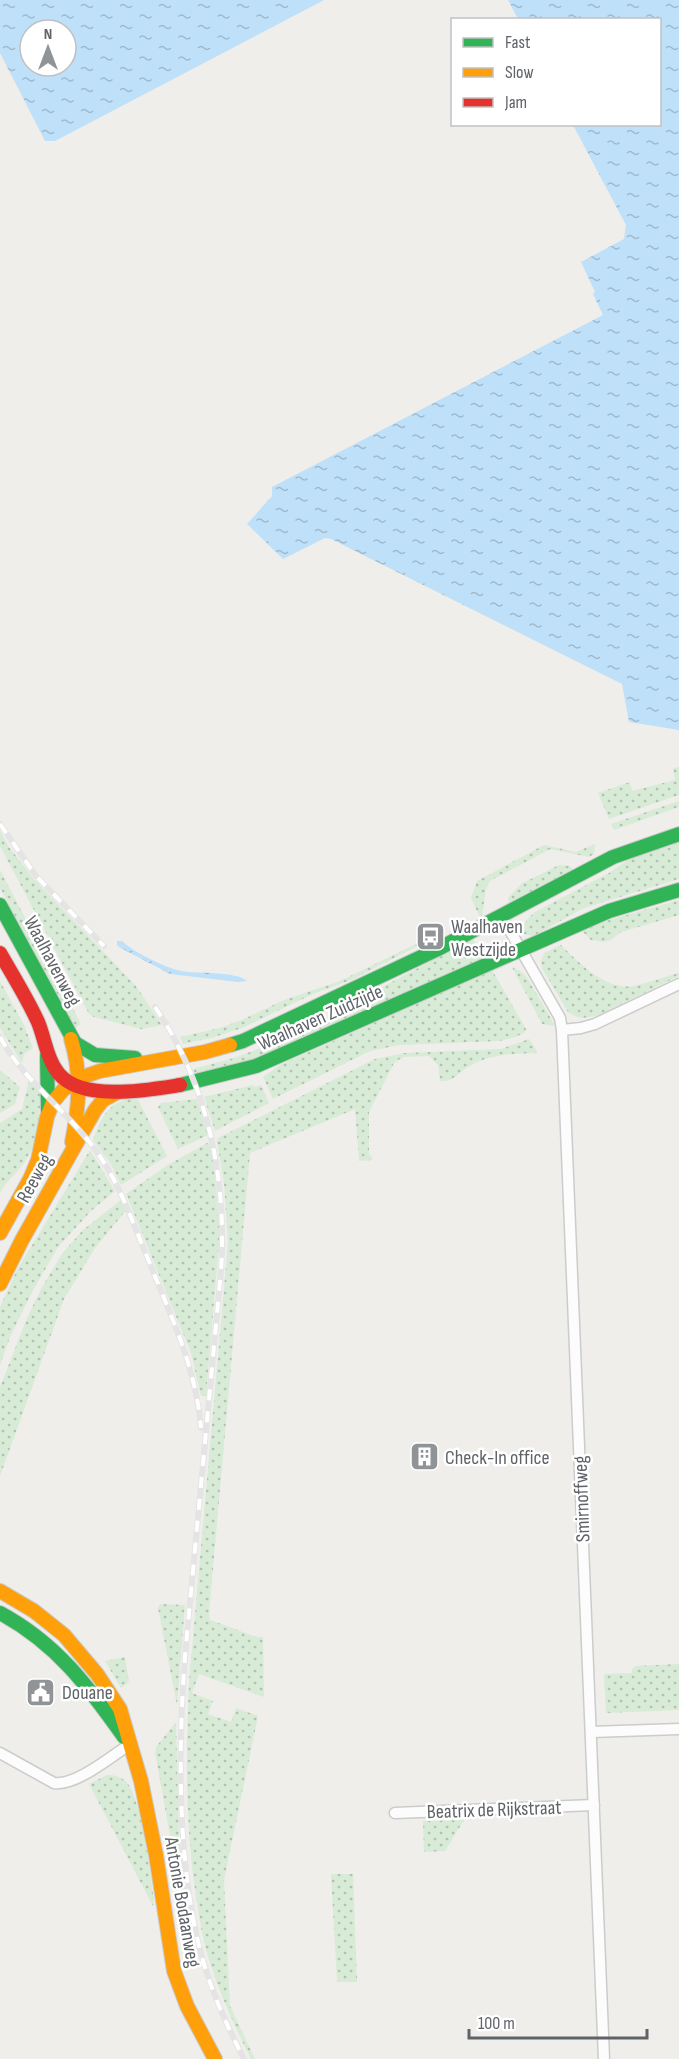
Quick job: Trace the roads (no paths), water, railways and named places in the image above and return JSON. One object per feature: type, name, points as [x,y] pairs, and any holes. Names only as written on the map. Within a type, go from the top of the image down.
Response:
[{"type":"main road","name":"Waalhaven Zuidzijde","points":[[79,1081],[100,1071],[206,1052],[261,1033],[438,949],[613,857],[679,834]]},
{"type":"main road","name":"Waalhaven Zuidzijde","points":[[79,1081],[98,1091],[127,1090],[206,1081],[256,1066],[609,911],[679,890]]},
{"type":"main road","name":"Waalhavenweg","points":[[0,905],[77,1049]]},
{"type":"main road","points":[[0,953],[32,1012],[44,1039],[50,1061],[62,1077],[79,1081]]},
{"type":"main road","name":"Waalhaven Zuidzijde","points":[[77,1049],[96,1056],[123,1058],[177,1056],[206,1052]]},
{"type":"main road","name":"Reeweg","points":[[69,1156],[79,1081],[77,1049]]},
{"type":"main road","name":"Reeweg","points":[[46,1122],[50,1061]]},
{"type":"main road","name":"Reeweg","points":[[0,1233],[38,1160],[53,1102],[63,1090],[79,1081]]},
{"type":"main road","name":"Waalhaven Zuidzijde","points":[[106,1098],[127,1090]]},
{"type":"main road","name":"Reeweg","points":[[0,1284],[96,1108],[106,1098]]},
{"type":"main road","name":"Antonie Bodaanweg","points":[[0,1591],[41,1616],[77,1649],[120,1709],[145,1802],[174,1971],[187,2006],[215,2059]]},
{"type":"main road","name":"Antonie Bodaanweg","points":[[0,1613],[35,1634],[64,1659],[86,1685],[129,1745]]},
{"type":"street","points":[[501,915],[520,950]]},
{"type":"street","name":"Smirnoffweg","points":[[520,950],[560,1018],[562,1030],[604,2059]]},
{"type":"street","points":[[562,1030],[595,1024],[679,984]]},
{"type":"street","points":[[591,1732],[679,1729]]},
{"type":"street","points":[[0,1754],[54,1783],[63,1784],[78,1778],[129,1745]]},
{"type":"street","name":"Beatrix de Rijkstraat","points":[[395,1813],[594,1805]]},
{"type":"water","points":[[0,0],[324,0],[55,141],[45,141],[0,53]]},
{"type":"water","points":[[508,0],[679,0],[679,730],[629,722],[622,684],[331,539],[325,538],[283,559],[247,524],[272,496],[272,487],[603,315],[581,262],[624,239],[626,225],[574,126],[661,126],[661,18],[517,18]]},
{"type":"water","points":[[117,941],[122,941],[142,955],[181,971],[216,973],[247,981],[238,982],[170,974],[119,947]]},
{"type":"railway","points":[[0,824],[36,876],[104,946]]},
{"type":"railway","points":[[155,1007],[189,1068],[201,1100],[217,1167],[221,1201],[221,1271],[185,1656],[181,1730],[181,1808],[188,1885],[202,1957],[220,2009],[244,2059]]},
{"type":"railway","points":[[0,1037],[21,1067],[94,1148],[118,1188],[181,1341],[194,1384],[201,1428]]},
{"type":"place","name":"Waalhaven Westzijde","points":[[430,937]]},
{"type":"place","name":"Check-In office","points":[[424,1457]]},
{"type":"place","name":"Douane","points":[[41,1692]]}]
